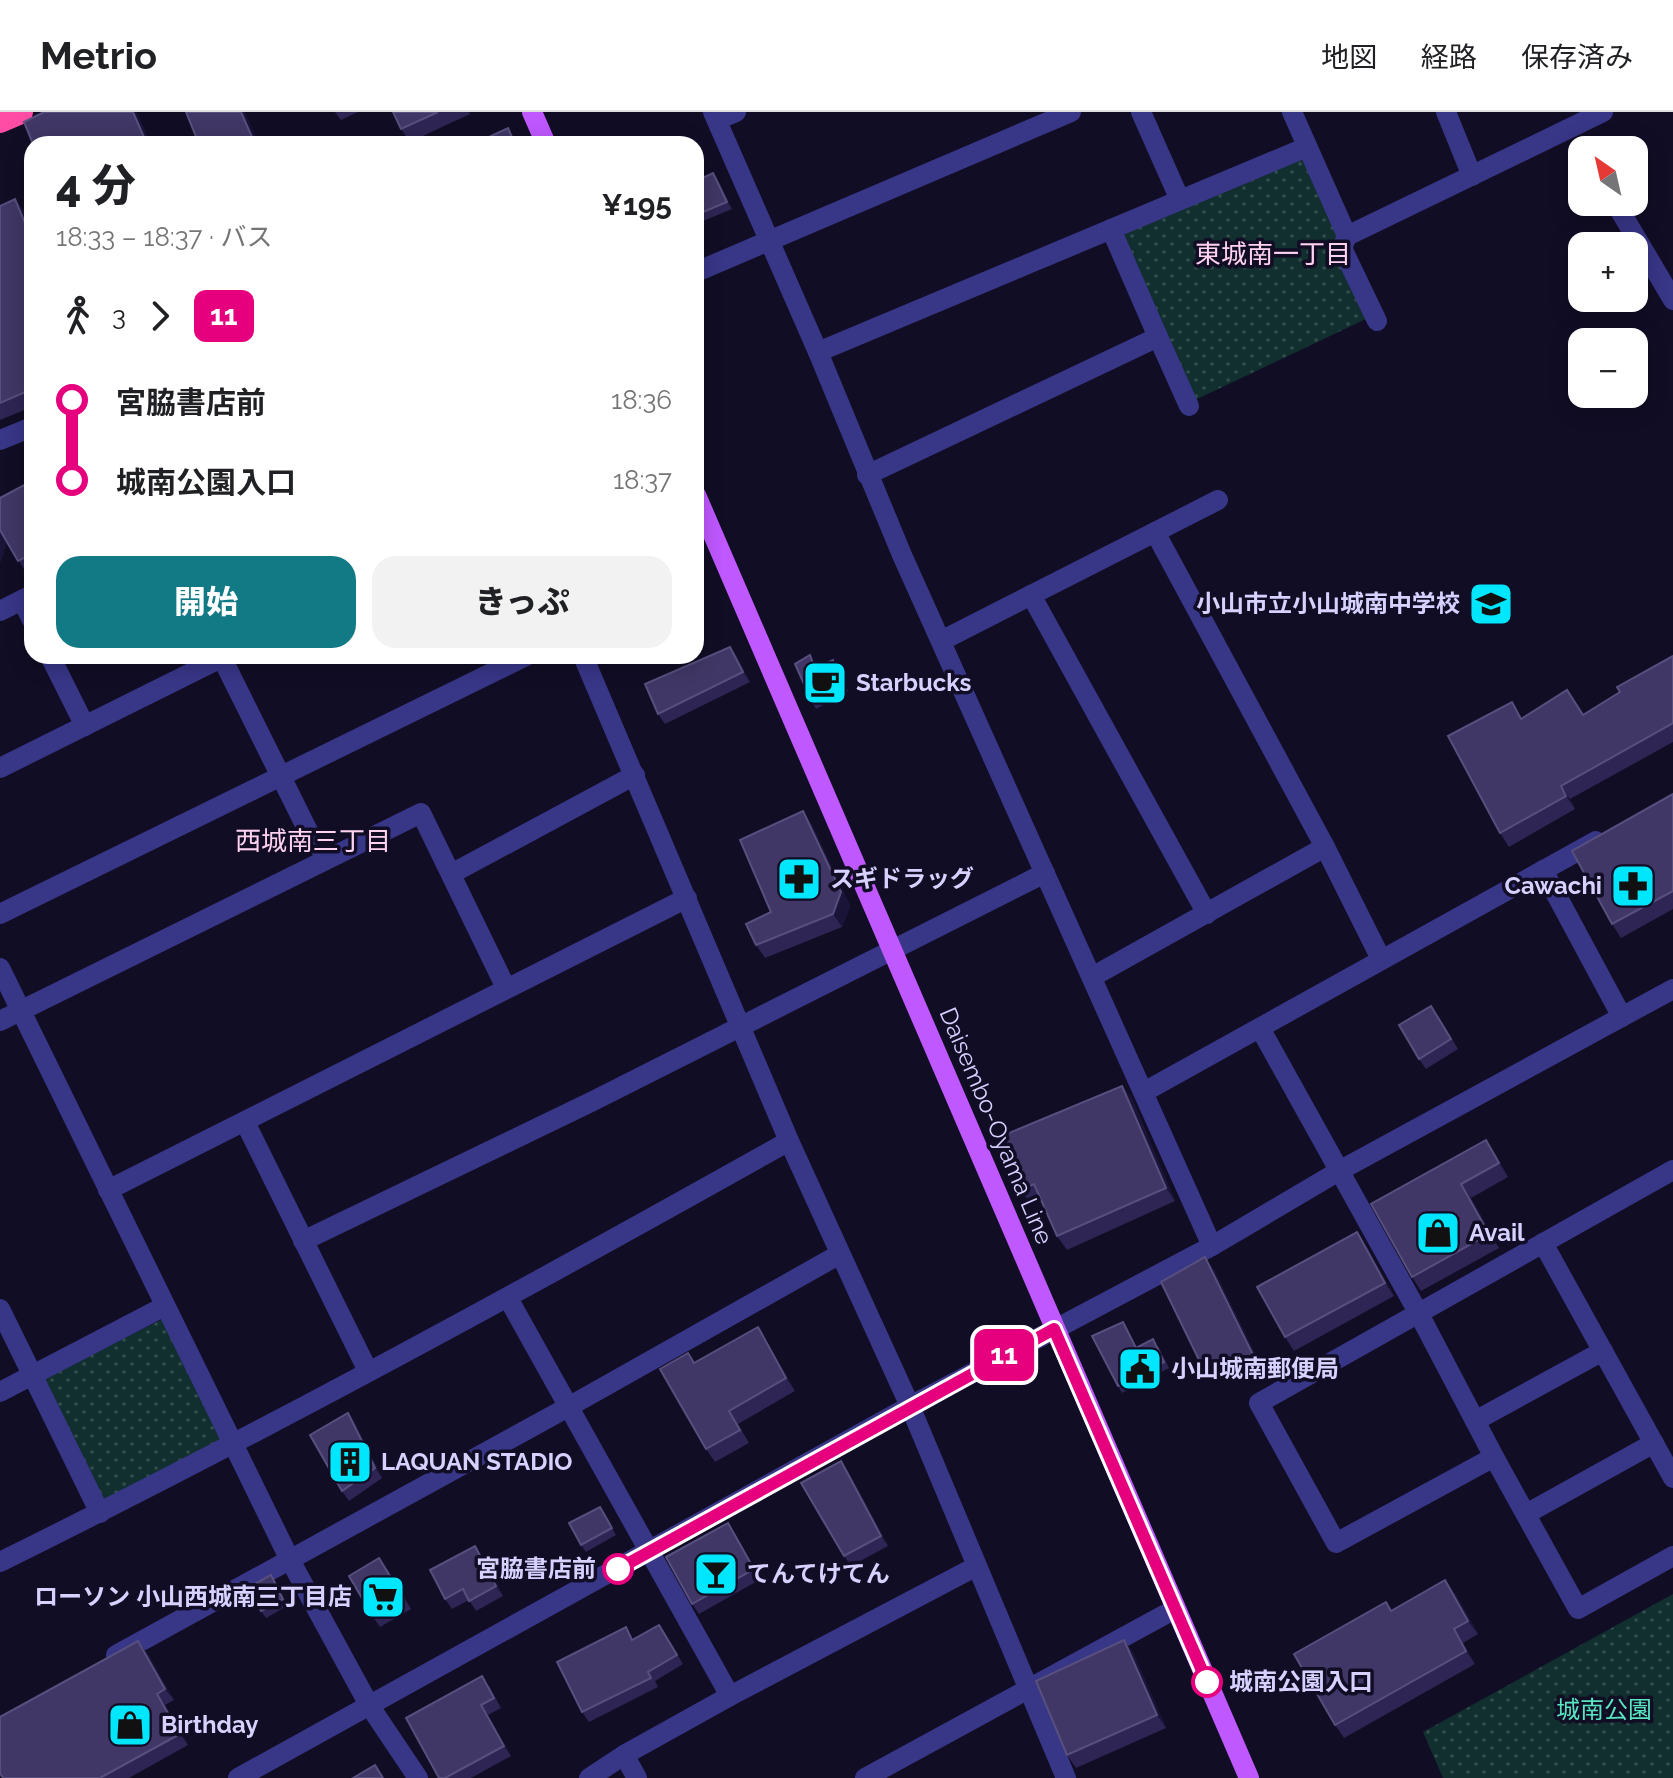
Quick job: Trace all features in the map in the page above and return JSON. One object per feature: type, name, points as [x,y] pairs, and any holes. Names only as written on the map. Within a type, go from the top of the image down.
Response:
[{"type":"highway","points":[[0,121],[21,112]]},
{"type":"main road","points":[[532,112],[542,136]]},
{"type":"main road","name":"Daisembo-Oyama Line","points":[[704,514],[1249,1778]]},
{"type":"street","points":[[736,112],[715,116],[818,352],[867,475],[1212,1246]]},
{"type":"street","points":[[704,268],[1071,112]]},
{"type":"street","points":[[1141,112],[1180,200]]},
{"type":"street","points":[[1292,112],[1347,236]]},
{"type":"street","points":[[1446,112],[1472,176]]},
{"type":"street","points":[[1377,321],[1342,248],[1347,236],[1603,112]]},
{"type":"street","points":[[818,352],[1307,147]]},
{"type":"street","points":[[1624,216],[1670,286]]},
{"type":"street","points":[[1111,229],[1189,406]]},
{"type":"street","points":[[867,475],[1158,337]]},
{"type":"street","points":[[0,440],[24,430]]},
{"type":"street","points":[[941,641],[1218,500]]},
{"type":"street","points":[[1155,532],[1325,847],[1381,959]]},
{"type":"street","points":[[1031,595],[1207,914]]},
{"type":"street","points":[[0,611],[24,599]]},
{"type":"street","points":[[54,664],[85,726]]},
{"type":"street","points":[[0,768],[209,664]]},
{"type":"street","points":[[226,664],[315,845]]},
{"type":"street","points":[[0,914],[510,664]]},
{"type":"street","points":[[586,664],[789,1141],[910,1406],[1066,1778]]},
{"type":"street","points":[[451,874],[635,775]]},
{"type":"street","points":[[0,1021],[421,813],[506,988]]},
{"type":"street","points":[[1144,1092],[1608,835]]},
{"type":"street","points":[[1092,977],[1325,847]]},
{"type":"street","points":[[1543,870],[1622,1017]]},
{"type":"street","points":[[303,1241],[593,1101],[1045,873]]},
{"type":"street","points":[[108,1190],[687,898]]},
{"type":"street","points":[[0,968],[290,1560],[369,1705],[418,1778]]},
{"type":"street","points":[[238,1778],[910,1406],[1212,1246],[1339,1171],[1673,989]]},
{"type":"street","points":[[1260,1028],[1578,1609],[1673,1556]]},
{"type":"street","points":[[245,1122],[368,1371]]},
{"type":"street","points":[[0,1562],[100,1513],[508,1298],[789,1141]]},
{"type":"street","points":[[1494,1457],[1336,1543],[1259,1403],[1673,1170]]},
{"type":"street","points":[[1543,1243],[1673,1478]]},
{"type":"street","points":[[97,1665],[840,1254]]},
{"type":"street","points":[[508,1298],[730,1696]]},
{"type":"street","points":[[0,1392],[165,1306]]},
{"type":"street","points":[[0,1309],[100,1513]]},
{"type":"street","points":[[1475,1421],[1603,1351]]},
{"type":"street","points":[[1526,1514],[1654,1443]]},
{"type":"street","points":[[589,1778],[730,1696],[975,1567]]},
{"type":"street","points":[[865,1778],[1175,1609]]},
{"type":"street","points":[[624,1755],[637,1778]]},
{"type":"green space","points":[[1304,158],[1368,318],[1195,400],[1121,235]]},
{"type":"green space","points":[[163,1319],[224,1440],[104,1500],[43,1378]]},
{"type":"green space","name":"城南公園","points":[[1673,1594],[1673,1778],[1443,1778],[1423,1732]]},
{"type":"building","points":[[44,112],[133,112],[144,136],[30,136],[24,122]]},
{"type":"building","points":[[186,112],[241,112],[252,136],[196,136]]},
{"type":"building","points":[[393,112],[438,112],[401,129]]},
{"type":"building","points":[[508,128],[512,136],[491,136]]},
{"type":"building","points":[[713,173],[727,202],[704,212],[704,177]]},
{"type":"building","points":[[15,199],[24,221],[24,392],[0,403],[0,206]]},
{"type":"building","points":[[24,485],[24,558],[18,561],[0,530],[0,498]]},
{"type":"building","points":[[730,647],[743,672],[658,714],[645,684],[691,664],[704,664],[704,658]]},
{"type":"building","name":"Starbucks","points":[[810,655],[815,668],[833,660],[843,685],[812,702],[795,664]]},
{"type":"building","points":[[1673,656],[1673,723],[1561,786],[1566,796],[1500,833],[1448,736],[1512,702],[1521,719],[1567,690],[1583,715],[1620,692],[1617,687]]},
{"type":"building","name":"Cawachi","points":[[1673,794],[1673,891],[1612,924],[1572,851]]},
{"type":"building","name":"スギドラッグ","points":[[803,811],[841,892],[833,914],[756,945],[746,924],[771,912],[740,840]]},
{"type":"building","points":[[1431,1006],[1451,1039],[1419,1059],[1399,1025]]},
{"type":"building","points":[[1122,1086],[1166,1188],[1057,1236],[1034,1184],[1021,1190],[997,1138]]},
{"type":"building","name":"Avail","points":[[1486,1140],[1499,1163],[1461,1184],[1489,1234],[1412,1277],[1371,1204]]},
{"type":"building","points":[[1357,1232],[1385,1283],[1285,1337],[1257,1287]]},
{"type":"building","points":[[1205,1257],[1255,1359],[1234,1368],[1201,1364],[1161,1282]]},
{"type":"building","points":[[1123,1322],[1136,1348],[1153,1339],[1164,1362],[1118,1386],[1092,1336]]},
{"type":"building","points":[[758,1327],[786,1378],[729,1411],[740,1430],[706,1449],[660,1369],[688,1353],[694,1363]]},
{"type":"building","name":"LAQUAN STADIO","points":[[348,1413],[375,1468],[342,1491],[310,1435]]},
{"type":"building","points":[[841,1461],[881,1536],[844,1556],[801,1483]]},
{"type":"building","points":[[600,1507],[612,1528],[581,1545],[569,1523]]},
{"type":"building","name":"てんてけてん","points":[[728,1523],[754,1569],[692,1604],[666,1557]]},
{"type":"building","points":[[475,1546],[496,1586],[469,1601],[463,1589],[445,1599],[430,1570]]},
{"type":"building","name":"ローソン 小山西城南三丁目店","points":[[379,1558],[404,1599],[373,1617],[349,1576]]},
{"type":"building","points":[[271,1575],[283,1599],[261,1611],[248,1588]]},
{"type":"building","points":[[1445,1580],[1468,1621],[1454,1629],[1466,1651],[1335,1725],[1294,1654],[1386,1602],[1391,1611]]},
{"type":"building","points":[[659,1625],[677,1655],[648,1672],[651,1678],[582,1712],[557,1662],[626,1627],[632,1640]]},
{"type":"building","points":[[1124,1640],[1157,1715],[1067,1755],[1036,1681]]},
{"type":"building","points":[[138,1641],[165,1689],[157,1694],[180,1734],[100,1778],[3,1778],[0,1773],[0,1717]]},
{"type":"building","points":[[482,1676],[494,1698],[481,1705],[504,1746],[445,1778],[439,1778],[406,1718]]},
{"type":"building","points":[[375,1765],[383,1778],[353,1778]]},
{"type":"bus line","name":"11","points":[[618,1569],[1054,1329],[1207,1682]]},
{"type":"place","name":"小山市立小山城南中学校","points":[[1491,604]]},
{"type":"place","name":"Starbucks","points":[[825,683]]},
{"type":"place","name":"スギドラッグ","points":[[799,879]]},
{"type":"place","name":"Cawachi","points":[[1633,886]]},
{"type":"place","name":"Avail","points":[[1438,1233]]},
{"type":"place","name":"小山城南郵便局","points":[[1140,1369]]},
{"type":"place","name":"LAQUAN STADIO","points":[[350,1462]]},
{"type":"place","name":"宮脇書店前","points":[[618,1569]]},
{"type":"place","name":"てんてけてん","points":[[716,1574]]},
{"type":"place","name":"ローソン 小山西城南三丁目店","points":[[383,1597]]},
{"type":"place","name":"城南公園入口","points":[[1207,1682]]},
{"type":"place","name":"Birthday","points":[[130,1725]]},
{"type":"district","name":"東城南一丁目","points":[[1273,254]]},
{"type":"district","name":"西城南三丁目","points":[[313,841]]}]
